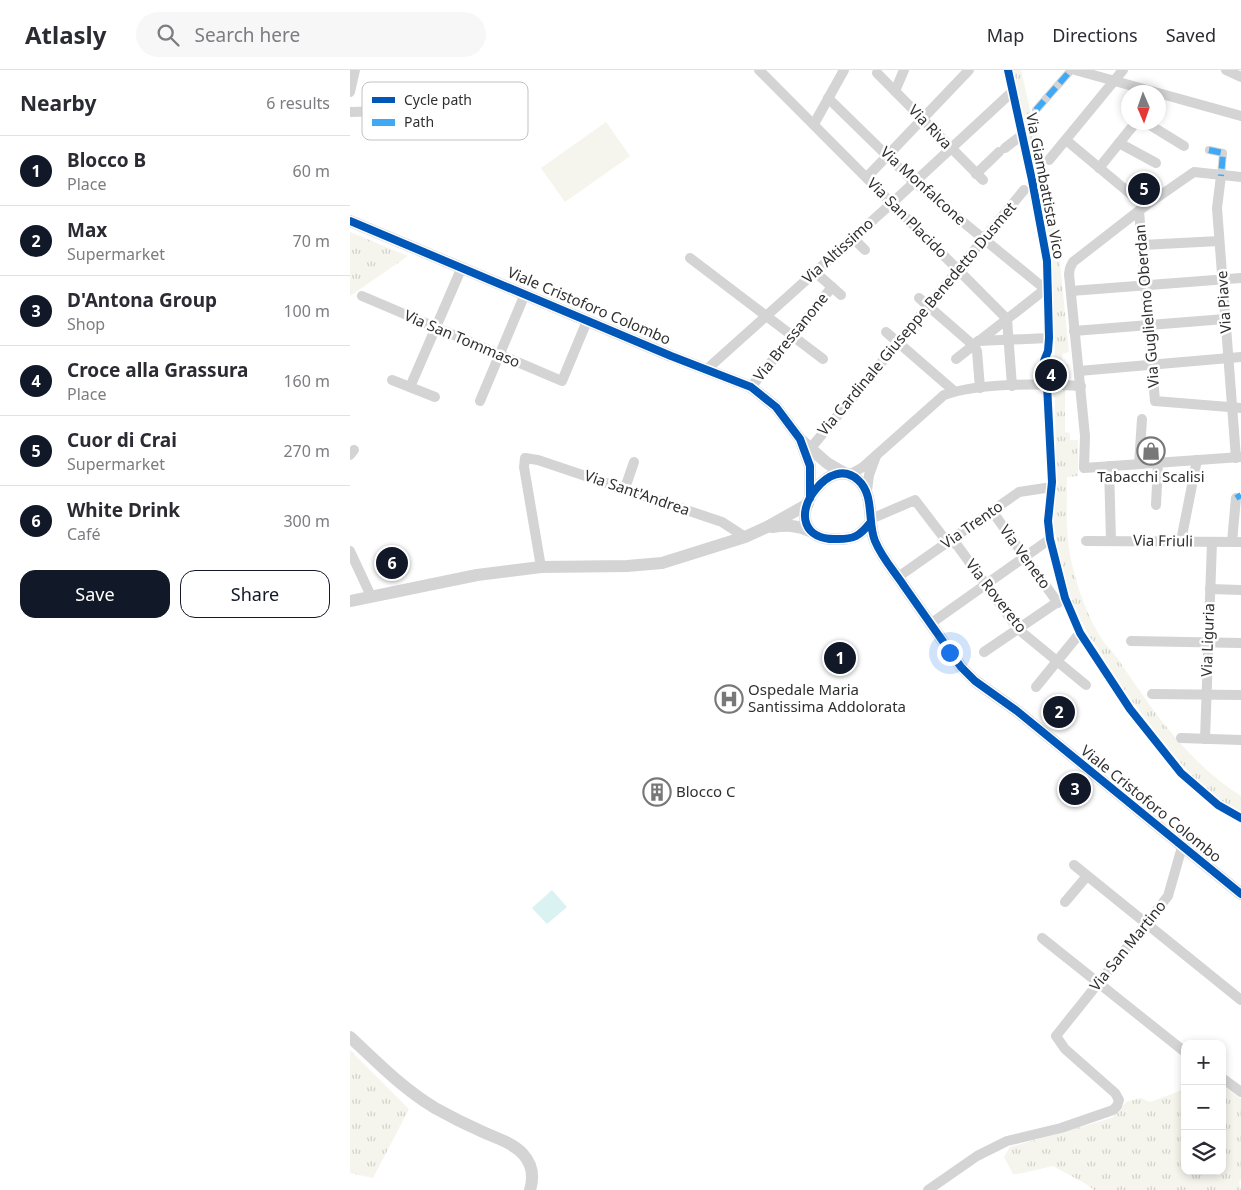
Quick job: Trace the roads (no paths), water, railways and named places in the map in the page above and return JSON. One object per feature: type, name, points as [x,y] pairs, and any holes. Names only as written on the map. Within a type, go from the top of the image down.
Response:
[{"type":"street","points":[[350,92],[355,70]]},
{"type":"street","name":"Via San Placido","points":[[760,70],[1006,319]]},
{"type":"street","points":[[814,124],[844,70]]},
{"type":"street","points":[[895,91],[904,70]]},
{"type":"street","points":[[867,178],[969,70]]},
{"type":"street","name":"Via Giambattista Vico","points":[[1008,70],[1042,229],[1047,261],[1046,288],[1050,338],[1044,361],[1047,386]]},
{"type":"street","points":[[1036,110],[1071,70]]},
{"type":"street","points":[[1075,70],[1130,85]]},
{"type":"street","points":[[1049,160],[1123,70]]},
{"type":"street","points":[[1226,70],[1241,78]]},
{"type":"street","name":"Via Riva","points":[[877,73],[979,177],[1002,150],[1022,135]]},
{"type":"street","name":"Via Altissimo","points":[[706,370],[892,203],[1013,91]]},
{"type":"street","points":[[1166,96],[1241,116]]},
{"type":"street","name":"Via Monfalcone","points":[[828,98],[914,182],[1046,288]]},
{"type":"street","points":[[1099,168],[1130,130]]},
{"type":"street","points":[[1158,130],[1184,146]]},
{"type":"street","name":"Via Guglielmo Oberdan","points":[[1066,140],[1142,208],[1142,245],[1155,401],[1236,408]]},
{"type":"street","points":[[1120,143],[1156,163]]},
{"type":"street","points":[[1209,150],[1223,154],[1221,176]]},
{"type":"street","points":[[1238,458],[1084,468],[1085,436],[1080,371],[1074,330],[1070,268],[1073,262],[1142,208],[1194,172],[1241,177]]},
{"type":"street","name":"Via Piave","points":[[1221,176],[1217,208],[1228,358],[1236,408],[1238,458]]},
{"type":"street","name":"Via Cardinale Giuseppe Benedetto Dusmet","points":[[810,449],[1024,190]]},
{"type":"street","name":"Viale Cristoforo Colombo","points":[[350,221],[587,321],[751,387],[776,406],[800,440]]},
{"type":"street","points":[[853,238],[865,250]]},
{"type":"street","points":[[1142,245],[1219,241]]},
{"type":"street","points":[[690,258],[823,359]]},
{"type":"street","points":[[410,387],[462,268]]},
{"type":"street","points":[[815,272],[841,295]]},
{"type":"street","points":[[1071,291],[1241,278]]},
{"type":"street","name":"Via Bressanone","points":[[751,387],[832,287]]},
{"type":"street","points":[[956,359],[1046,288]]},
{"type":"street","points":[[480,401],[525,294]]},
{"type":"street","name":"Via San Tommaso","points":[[362,296],[562,381],[587,321]]},
{"type":"street","points":[[919,298],[976,343],[1050,338]]},
{"type":"street","points":[[1006,319],[1012,386]]},
{"type":"street","points":[[1074,330],[1225,319]]},
{"type":"street","points":[[886,332],[954,392]]},
{"type":"street","points":[[976,343],[980,388]]},
{"type":"street","points":[[1080,371],[1241,357]]},
{"type":"street","points":[[392,380],[435,397]]},
{"type":"street","points":[[1047,386],[1052,487],[1048,521],[1061,600],[1080,633],[1130,709],[1181,773],[1218,805],[1241,818]]},
{"type":"street","points":[[871,521],[857,536],[824,539],[810,531],[805,523],[804,515],[816,489],[828,477],[837,473],[846,474],[863,467],[944,395],[980,388],[1081,386]]},
{"type":"street","points":[[1139,464],[1142,419]]},
{"type":"street","points":[[800,440],[827,462],[859,481],[867,491]]},
{"type":"street","points":[[800,440],[810,466],[809,501]]},
{"type":"street","points":[[878,453],[869,475],[867,491],[875,540],[884,558]]},
{"type":"street","name":"Via Sant'Andrea","points":[[540,567],[524,467],[525,458],[538,460],[625,488],[722,522],[745,537]]},
{"type":"street","points":[[1181,541],[1197,460]]},
{"type":"street","points":[[625,488],[634,462]]},
{"type":"street","points":[[1156,505],[1158,463]]},
{"type":"street","points":[[1109,466],[1111,541]]},
{"type":"street","name":"Via Trento","points":[[898,577],[1019,492],[1052,487]]},
{"type":"street","points":[[1236,542],[1238,496]]},
{"type":"street","name":"Via Rovereto","points":[[871,521],[915,500],[944,538],[957,545],[1018,629],[1086,685]]},
{"type":"street","points":[[350,601],[477,574],[540,567],[662,564],[745,537],[767,527],[809,501]]},
{"type":"street","name":"Via Veneto","points":[[992,511],[1025,557],[1061,600]]},
{"type":"street","points":[[767,527],[788,525],[810,531]]},
{"type":"street","points":[[848,538],[865,544],[884,558]]},
{"type":"street","points":[[930,624],[1050,539]]},
{"type":"street","name":"Via Friuli","points":[[1086,541],[1236,542]]},
{"type":"street","name":"Via Liguria","points":[[1205,739],[1212,542]]},
{"type":"street","points":[[350,551],[371,596]]},
{"type":"street","name":"Viale Cristoforo Colombo","points":[[884,558],[961,667],[975,681],[1016,711],[1241,894]]},
{"type":"street","points":[[350,609],[540,567]]},
{"type":"street","points":[[1210,589],[1241,590]]},
{"type":"street","points":[[984,652],[1061,600]]},
{"type":"street","points":[[1036,687],[1080,633]]},
{"type":"street","points":[[1131,641],[1241,643]]},
{"type":"street","points":[[1152,694],[1241,695]]},
{"type":"street","points":[[1181,738],[1241,740]]},
{"type":"street","name":"Via San Martino","points":[[928,1190],[977,1156],[1007,1141],[1061,1128],[1113,1110],[1117,1106],[1119,1100],[1115,1093],[1065,1050],[1056,1036],[1168,896],[1182,847]]},
{"type":"street","points":[[1074,865],[1241,1000]]},
{"type":"street","points":[[1065,902],[1087,876]]},
{"type":"street","points":[[1042,938],[1181,1049]]},
{"type":"street","points":[[350,1037],[408,1089],[434,1107],[463,1123],[513,1146],[523,1154],[530,1164],[532,1174],[530,1190]]},
{"type":"street","points":[[1226,1081],[1241,1092]]},
{"type":"water","points":[[552,890],[567,907],[547,924],[532,908]]},
{"type":"place","name":"Cuor di Crai","points":[[1144,189]]},
{"type":"place","name":"Croce alla Grassura","points":[[1051,375]]},
{"type":"place","name":"Tabacchi Scalisi","points":[[1151,451]]},
{"type":"place","name":"White Drink","points":[[392,563]]},
{"type":"place","name":"Blocco B","points":[[840,658]]},
{"type":"place","name":"Ospedale Maria Santissima Addolorata","points":[[729,699]]},
{"type":"place","name":"Max","points":[[1059,712]]},
{"type":"place","name":"D'Antona Group","points":[[1075,789]]},
{"type":"place","name":"Blocco C","points":[[657,792]]}]
